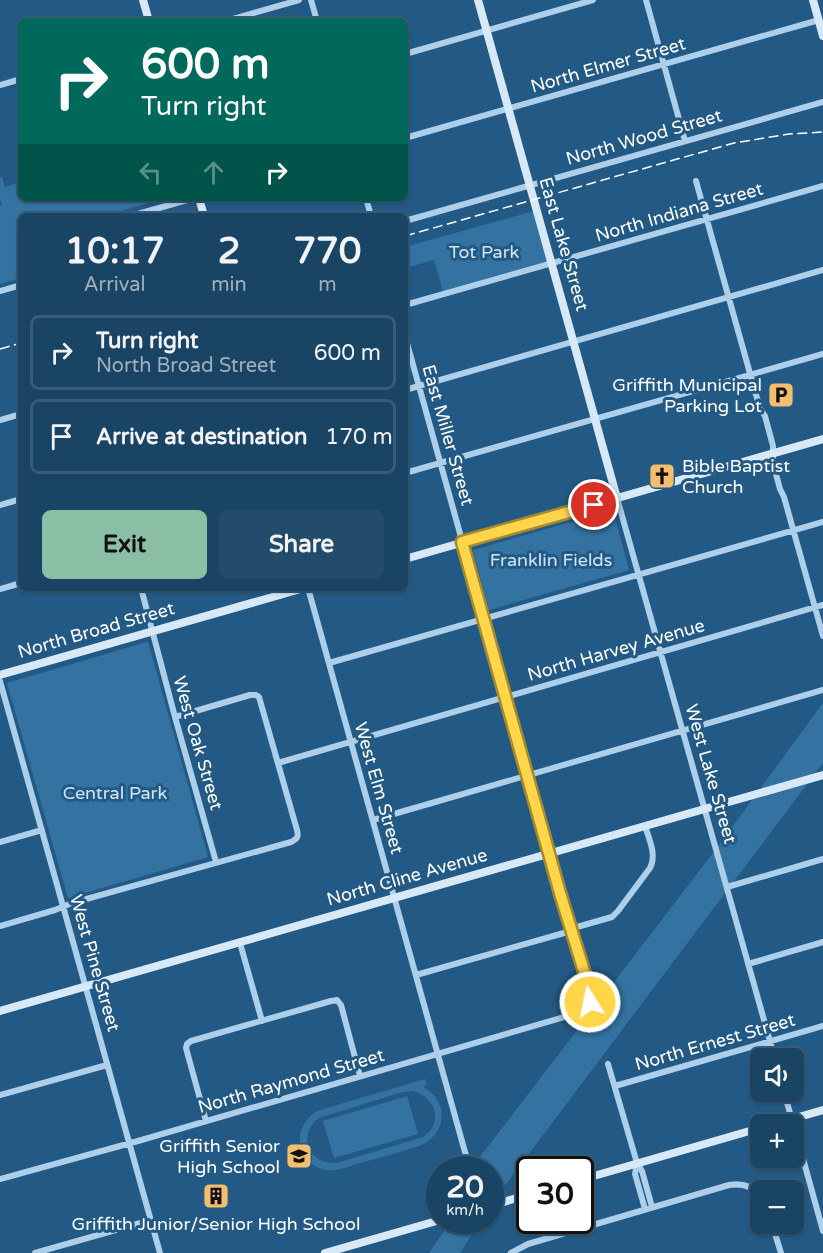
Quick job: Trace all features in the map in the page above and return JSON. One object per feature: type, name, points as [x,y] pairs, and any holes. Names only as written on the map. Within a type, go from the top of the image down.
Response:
[{"type":"street","points":[[143,0],[148,18]]},
{"type":"street","points":[[236,18],[299,0]]},
{"type":"street","points":[[311,0],[316,18]]},
{"type":"street","name":"East Lake Street","points":[[478,0],[617,498]]},
{"type":"street","points":[[408,53],[593,0]]},
{"type":"street","points":[[646,0],[685,141]]},
{"type":"street","points":[[813,0],[823,36]]},
{"type":"street","name":"North Elmer Street","points":[[408,137],[819,20]]},
{"type":"street","points":[[0,85],[18,80]]},
{"type":"street","name":"North Wood Street","points":[[408,220],[823,102]]},
{"type":"street","points":[[696,181],[760,410],[765,416],[773,446],[772,463],[794,530],[823,636]]},
{"type":"street","name":"North Indiana Street","points":[[408,305],[823,186]]},
{"type":"street","points":[[141,213],[185,201]]},
{"type":"street","points":[[408,389],[823,270]]},
{"type":"street","points":[[0,291],[18,286]]},
{"type":"street","name":"East Miller Street","points":[[408,347],[589,991],[588,1006]]},
{"type":"street","points":[[408,472],[823,354]]},
{"type":"street","points":[[0,420],[18,415]]},
{"type":"street","points":[[408,558],[823,439]]},
{"type":"street","name":"West Lake Street","points":[[617,498],[772,1048]]},
{"type":"street","points":[[0,505],[18,500]]},
{"type":"street","points":[[329,663],[823,522]]},
{"type":"street","points":[[0,589],[18,584]]},
{"type":"street","name":"West Oak Street","points":[[142,591],[216,862]]},
{"type":"street","name":"North Broad Street","points":[[0,675],[295,591]]},
{"type":"street","name":"West Elm Street","points":[[307,591],[466,1156]]},
{"type":"street","name":"North Harvey Avenue","points":[[278,763],[823,606]]},
{"type":"street","name":"West Pine Street","points":[[0,681],[160,1253]]},
{"type":"street","points":[[373,820],[823,690]]},
{"type":"street","points":[[0,926],[291,842],[298,836],[261,701],[256,695],[249,695],[175,717]]},
{"type":"street","name":"North Cline Avenue","points":[[0,1011],[823,775]]},
{"type":"street","points":[[416,975],[564,933],[614,916],[653,862],[654,857],[645,826]]},
{"type":"street","points":[[0,842],[42,830]]},
{"type":"street","points":[[727,887],[823,859]]},
{"type":"street","points":[[748,964],[823,942]]},
{"type":"street","points":[[240,943],[262,1021]]},
{"type":"street","points":[[206,1121],[187,1051],[187,1044],[191,1041],[337,1000],[341,1005],[360,1076]]},
{"type":"street","name":"North Raymond Street","points":[[0,1179],[585,1011],[588,1006]]},
{"type":"street","name":"North Ernest Street","points":[[615,1086],[823,1026]]},
{"type":"street","points":[[608,1064],[652,1207]]},
{"type":"street","points":[[0,1095],[107,1065]]},
{"type":"street","points":[[804,1118],[823,1110]]},
{"type":"street","points":[[594,1176],[750,1131]]},
{"type":"street","points":[[637,1163],[635,1174],[645,1209]]},
{"type":"street","points":[[804,1164],[823,1232]]},
{"type":"street","points":[[512,1253],[528,1244],[652,1207],[734,1185],[750,1187]]},
{"type":"street","points":[[813,1197],[823,1194]]},
{"type":"street","points":[[35,1253],[151,1220]]},
{"type":"street","points":[[325,1253],[426,1224]]},
{"type":"street","points":[[772,1253],[780,1252],[775,1234]]},
{"type":"green space","points":[[0,177],[2,177],[5,187],[18,183],[18,201],[156,201],[113,213],[18,213],[18,279],[0,284],[0,205],[2,205]]},
{"type":"green space","name":"Tot Park","points":[[534,211],[548,261],[443,291],[434,260],[408,267],[408,246]]},
{"type":"green space","name":"Franklin Fields","points":[[613,510],[629,570],[489,610],[473,550]]},
{"type":"green space","name":"Central Park","points":[[148,642],[208,857],[68,898],[7,683]]},
{"type":"green space","points":[[823,703],[823,763],[527,1156],[516,1156],[516,1171],[504,1187],[504,1156],[481,1156],[716,849]]},
{"type":"green space","points":[[425,1079],[427,1085],[423,1087],[438,1101],[442,1118],[435,1134],[419,1146],[344,1168],[328,1170],[309,1161],[301,1147],[302,1128],[317,1111]],"holes":[[[413,1091],[421,1094],[432,1104],[435,1118],[434,1125],[423,1137],[337,1163],[319,1159],[309,1148],[308,1133],[319,1118],[402,1092]]]},
{"type":"green space","points":[[407,1096],[418,1134],[334,1158],[323,1121]]},
{"type":"green space","points":[[442,1234],[472,1234],[460,1253],[429,1253]]},
{"type":"railway","points":[[408,235],[734,143],[789,134],[823,132]]},
{"type":"railway","points":[[0,349],[18,344]]},
{"type":"place","name":"Griffith Municipal Parking Lot","points":[[781,395]]},
{"type":"place","name":"Bible Baptist Church","points":[[662,476]]},
{"type":"place","name":"Griffith Senior High School","points":[[299,1156]]},
{"type":"place","name":"Griffith Junior/Senior High School","points":[[216,1196]]},
{"type":"route","points":[[590,1002],[587,981],[560,893],[462,542],[594,505]]}]
